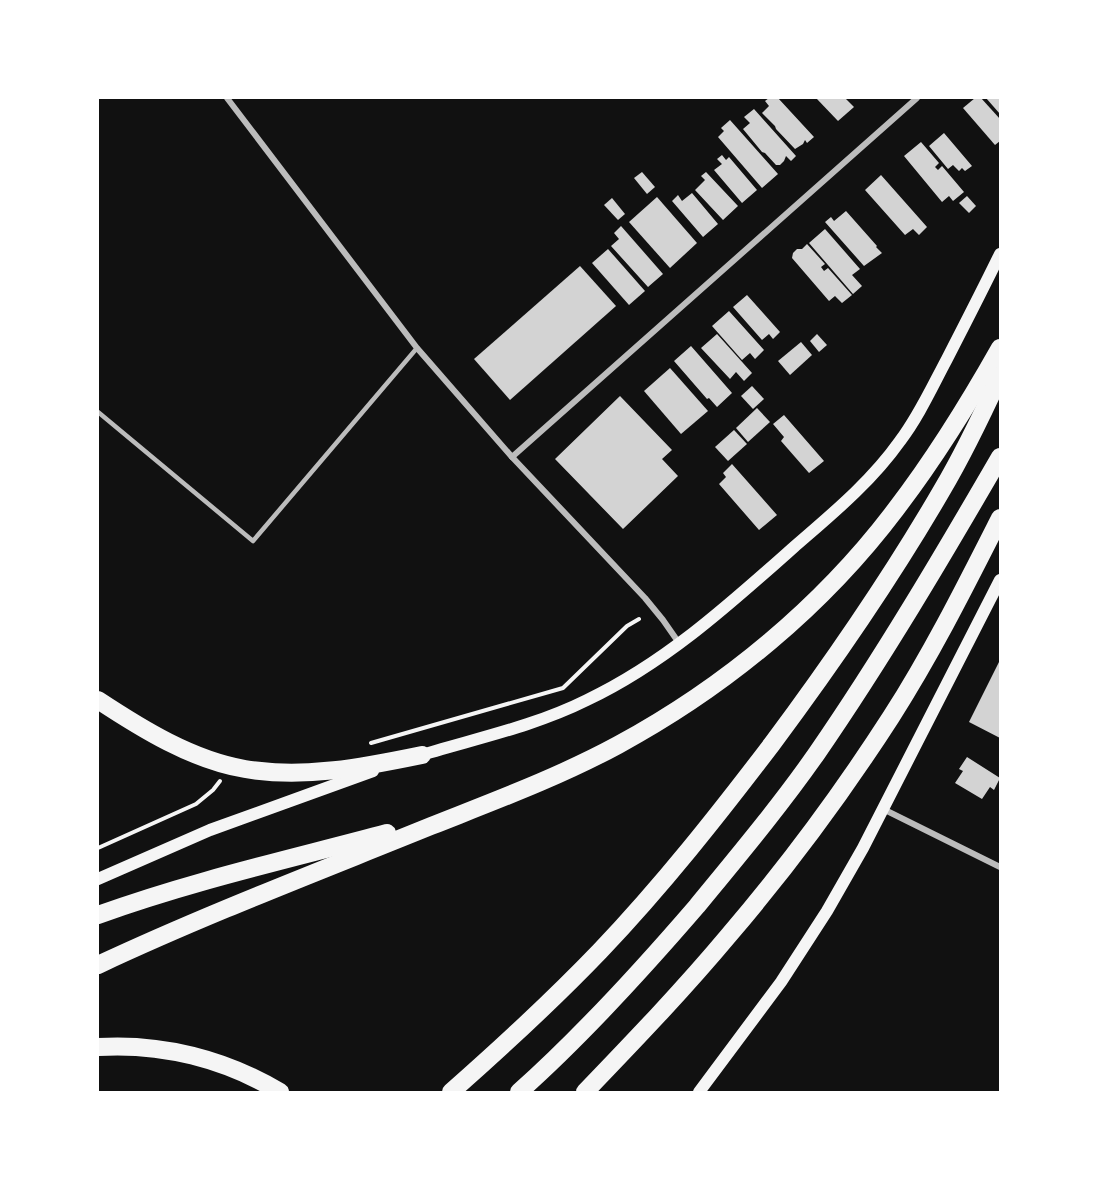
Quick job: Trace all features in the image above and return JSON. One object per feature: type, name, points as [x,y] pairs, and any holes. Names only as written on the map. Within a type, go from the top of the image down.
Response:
[{"type":"highway","points":[[98,965],[238,903],[506,796],[608,750],[661,720],[721,679],[814,601],[869,542],[920,477],[964,410],[1000,348]]},
{"type":"highway","points":[[451,1092],[544,1006],[601,949],[735,793],[808,695],[894,568],[967,444],[1000,376]]},
{"type":"highway","points":[[526,1092],[639,972],[744,849],[794,785],[895,634],[953,540],[1000,457]]},
{"type":"highway","points":[[585,1092],[660,1013],[728,936],[828,809],[878,737],[942,633],[1000,518]]},
{"type":"highway","points":[[98,700],[130,721],[188,750],[225,764],[264,772],[307,773],[422,755]]},
{"type":"highway","points":[[98,915],[195,883],[388,832],[506,796]]},
{"type":"highway","points":[[519,1092],[584,1031]]},
{"type":"highway","points":[[98,1047],[131,1046],[190,1055],[230,1067],[280,1092]]},
{"type":"main road","points":[[98,879],[210,830],[322,789],[569,709],[607,690],[680,643],[730,603],[847,500],[891,454],[922,406],[1000,254]]},
{"type":"main road","points":[[699,1092],[801,953],[844,881],[1000,580]]},
{"type":"street","points":[[226,98],[417,348],[512,457],[645,598],[680,643]]},
{"type":"street","points":[[512,457],[917,98]]},
{"type":"street","points":[[882,809],[1000,867]]},
{"type":"lane","points":[[98,412],[253,541],[417,348]]},
{"type":"path","points":[[363,745],[563,688],[627,626],[639,619]]},
{"type":"path","points":[[98,848],[196,804],[221,780],[225,764]]},
{"type":"building","points":[[769,98],[778,98],[814,137],[807,143],[805,140],[795,149],[762,113],[769,106],[765,101]]},
{"type":"building","points":[[816,98],[845,98],[854,107],[838,121]]},
{"type":"building","points":[[975,98],[981,98],[1000,119],[1000,141],[995,145],[963,108]]},
{"type":"building","points":[[986,98],[1000,98],[1000,114]]},
{"type":"building","points":[[754,109],[796,156],[791,161],[786,156],[780,165],[776,165],[743,129],[750,123],[744,117]]},
{"type":"building","points":[[730,120],[778,174],[762,188],[718,137],[724,131],[721,128]]},
{"type":"building","points":[[944,133],[972,166],[965,171],[962,168],[959,171],[953,165],[948,169],[929,146]]},
{"type":"building","points":[[921,142],[939,163],[935,167],[938,170],[942,166],[964,192],[953,201],[949,196],[942,202],[904,156]]},
{"type":"building","points":[[722,155],[726,160],[729,157],[757,190],[742,203],[714,170],[722,164],[717,159]]},
{"type":"building","points":[[642,172],[655,187],[647,194],[634,178]]},
{"type":"building","points":[[706,172],[738,206],[723,220],[695,190],[705,180],[701,176]]},
{"type":"building","points":[[881,175],[927,227],[919,235],[913,229],[905,235],[865,190]]},
{"type":"building","points":[[692,193],[718,224],[703,237],[672,201],[678,195],[682,201]]},
{"type":"building","points":[[967,196],[976,206],[969,213],[959,203]]},
{"type":"building","points":[[657,197],[697,243],[670,268],[629,222]]},
{"type":"building","points":[[612,198],[625,214],[618,220],[604,205]]},
{"type":"building","points":[[846,211],[882,253],[864,266],[825,222],[831,217],[834,221]]},
{"type":"building","points":[[621,226],[663,274],[648,287],[611,246],[619,239],[614,233]]},
{"type":"building","points":[[825,229],[860,269],[852,275],[862,286],[853,294],[809,243]]},
{"type":"building","points":[[807,244],[825,264],[821,267],[824,271],[828,268],[852,295],[842,303],[835,296],[829,301],[792,258],[797,249],[802,249]]},
{"type":"building","points":[[608,249],[645,291],[629,305],[592,263]]},
{"type":"building","points":[[580,266],[616,306],[510,400],[474,359]]},
{"type":"building","points":[[747,295],[780,332],[773,339],[769,334],[762,340],[733,307]]},
{"type":"building","points":[[729,311],[764,350],[755,359],[750,353],[742,360],[712,326]]},
{"type":"building","points":[[717,334],[752,373],[744,381],[736,372],[730,379],[701,348]]},
{"type":"building","points":[[817,334],[827,345],[819,352],[810,341]]},
{"type":"building","points":[[801,342],[812,355],[790,375],[778,361]]},
{"type":"building","points":[[691,346],[732,393],[717,407],[709,398],[707,399],[674,361]]},
{"type":"building","points":[[670,368],[708,411],[681,434],[644,391]]},
{"type":"building","points":[[752,386],[764,399],[753,409],[741,396]]},
{"type":"building","points":[[620,396],[672,450],[662,459],[678,476],[623,529],[555,459]]},
{"type":"building","points":[[757,408],[770,422],[748,442],[736,428]]},
{"type":"building","points":[[784,415],[824,461],[809,473],[781,441],[784,437],[773,424]]},
{"type":"building","points":[[734,430],[747,444],[728,461],[715,447]]},
{"type":"building","points":[[732,464],[777,515],[759,530],[719,484],[726,477],[723,473]]},
{"type":"building","points":[[1000,660],[1000,738],[969,722]]},
{"type":"building","points":[[967,757],[1000,778],[994,790],[990,787],[982,799],[955,783],[963,771],[959,769]]}]
